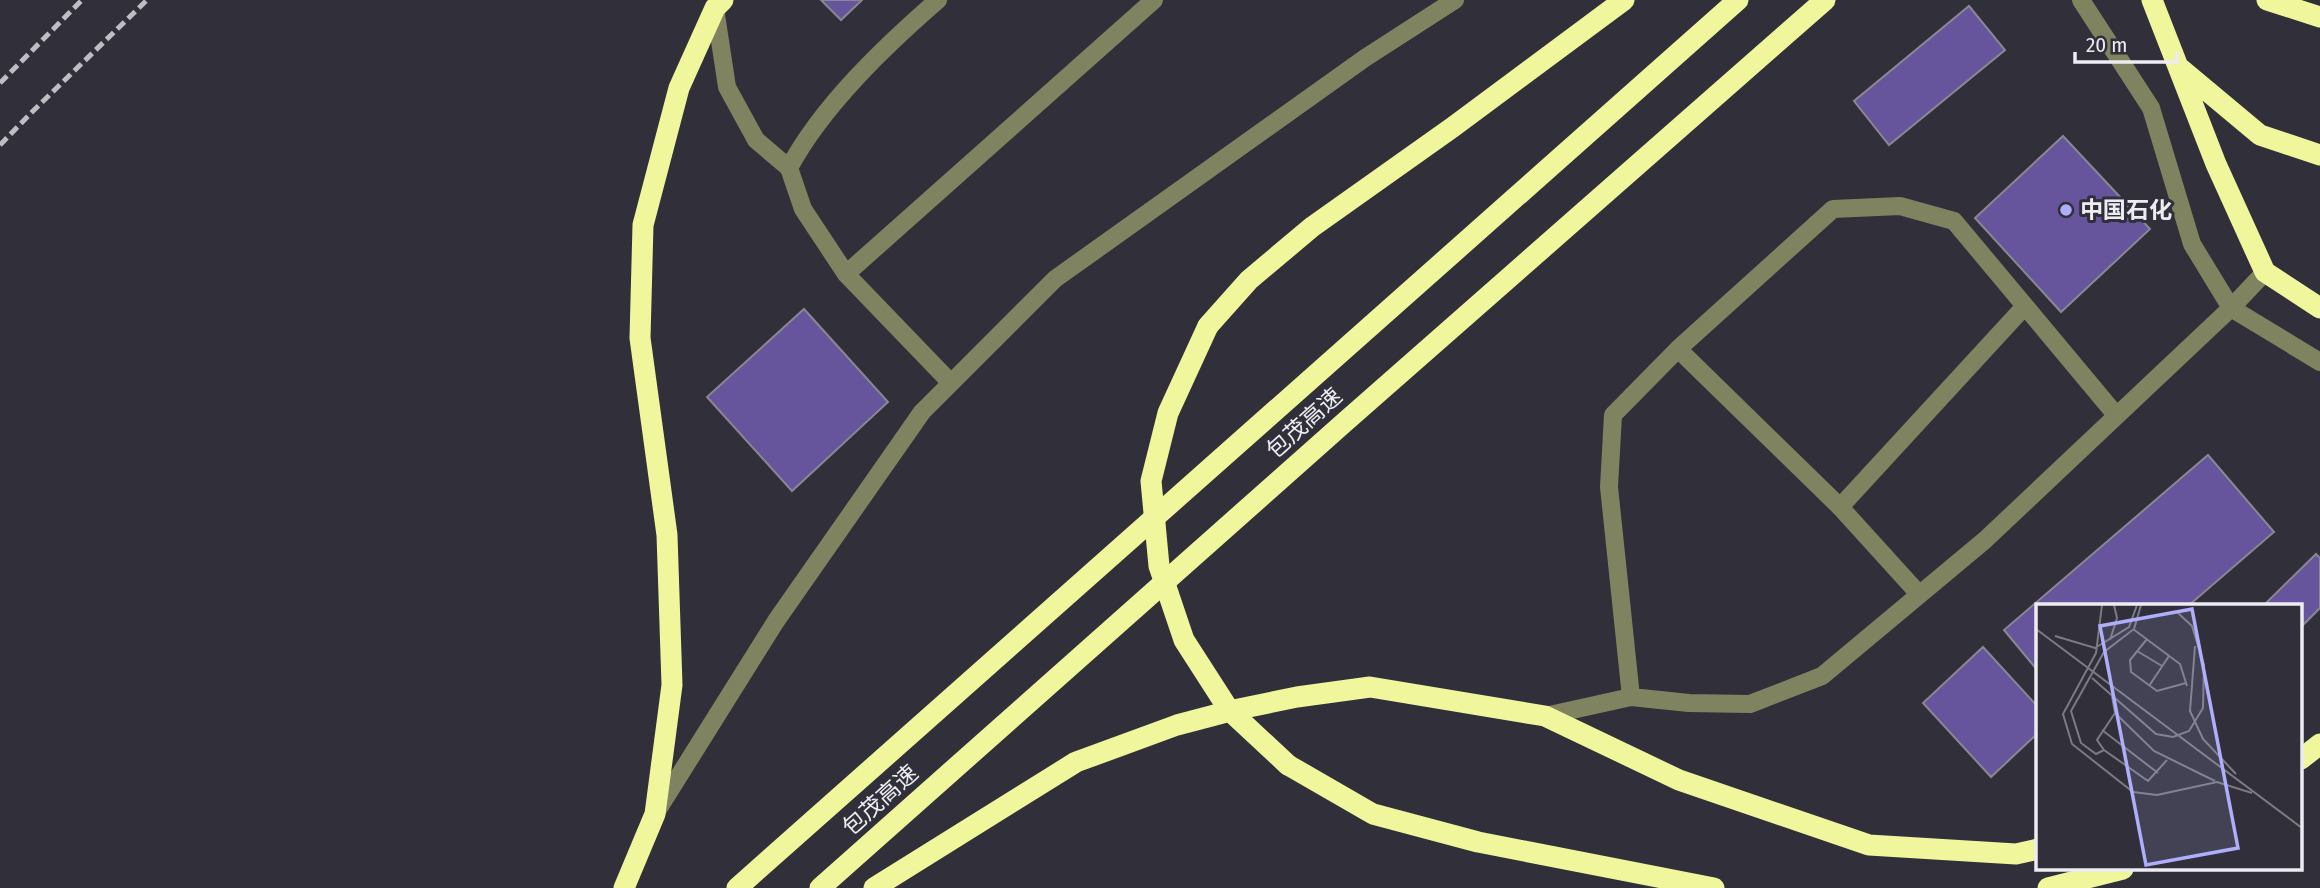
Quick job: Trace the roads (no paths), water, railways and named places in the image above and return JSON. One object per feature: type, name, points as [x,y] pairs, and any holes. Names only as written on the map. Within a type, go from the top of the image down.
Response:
[{"type":"highway","points":[[1624,0],[1312,227],[1249,280],[1208,326],[1168,413],[1151,481],[1160,565],[1184,640],[1229,709],[1288,765],[1373,814],[1478,842],[1714,888]]},
{"type":"highway","name":"包茂高速","points":[[737,888],[1738,0]]},
{"type":"highway","name":"包茂高速","points":[[820,888],[1825,0]]},
{"type":"highway","points":[[2152,0],[2216,164],[2265,272],[2320,308]]},
{"type":"highway","points":[[2267,0],[2320,17]]},
{"type":"highway","points":[[624,888],[655,814],[672,685],[667,535],[640,338],[643,225],[679,88],[719,4]]},
{"type":"highway","points":[[2178,67],[2260,135],[2320,155]]},
{"type":"highway","points":[[874,888],[1076,762],[1177,725],[1234,710],[1297,697],[1370,687],[1545,716],[1679,780],[1869,845],[2016,854],[2036,849]]},
{"type":"highway","points":[[2048,888],[2119,870]]},
{"type":"lane","points":[[789,168],[805,138],[891,40],[938,0]]},
{"type":"lane","points":[[846,274],[1154,0]]},
{"type":"lane","points":[[655,814],[776,621],[922,412],[1055,279],[1365,58],[1455,0]]},
{"type":"lane","points":[[2081,0],[2151,108],[2192,244],[2231,308],[2320,362]]},
{"type":"lane","points":[[719,4],[727,87],[756,140],[789,168],[803,209],[846,274],[951,383]]},
{"type":"lane","points":[[1631,697],[1609,487],[1613,415],[1678,349],[1833,209],[1900,206],[1954,221],[2116,415]]},
{"type":"lane","points":[[1545,716],[1631,697],[1689,704],[1750,704],[1822,676],[1985,540],[2231,308],[2265,272]]},
{"type":"lane","points":[[1840,507],[2025,306]]},
{"type":"lane","points":[[1678,349],[1840,507],[1919,594]]},
{"type":"railway","points":[[0,83],[82,0]]},
{"type":"railway","points":[[0,145],[147,0]]},
{"type":"place","name":"中国石化","points":[[2066,210]]}]
